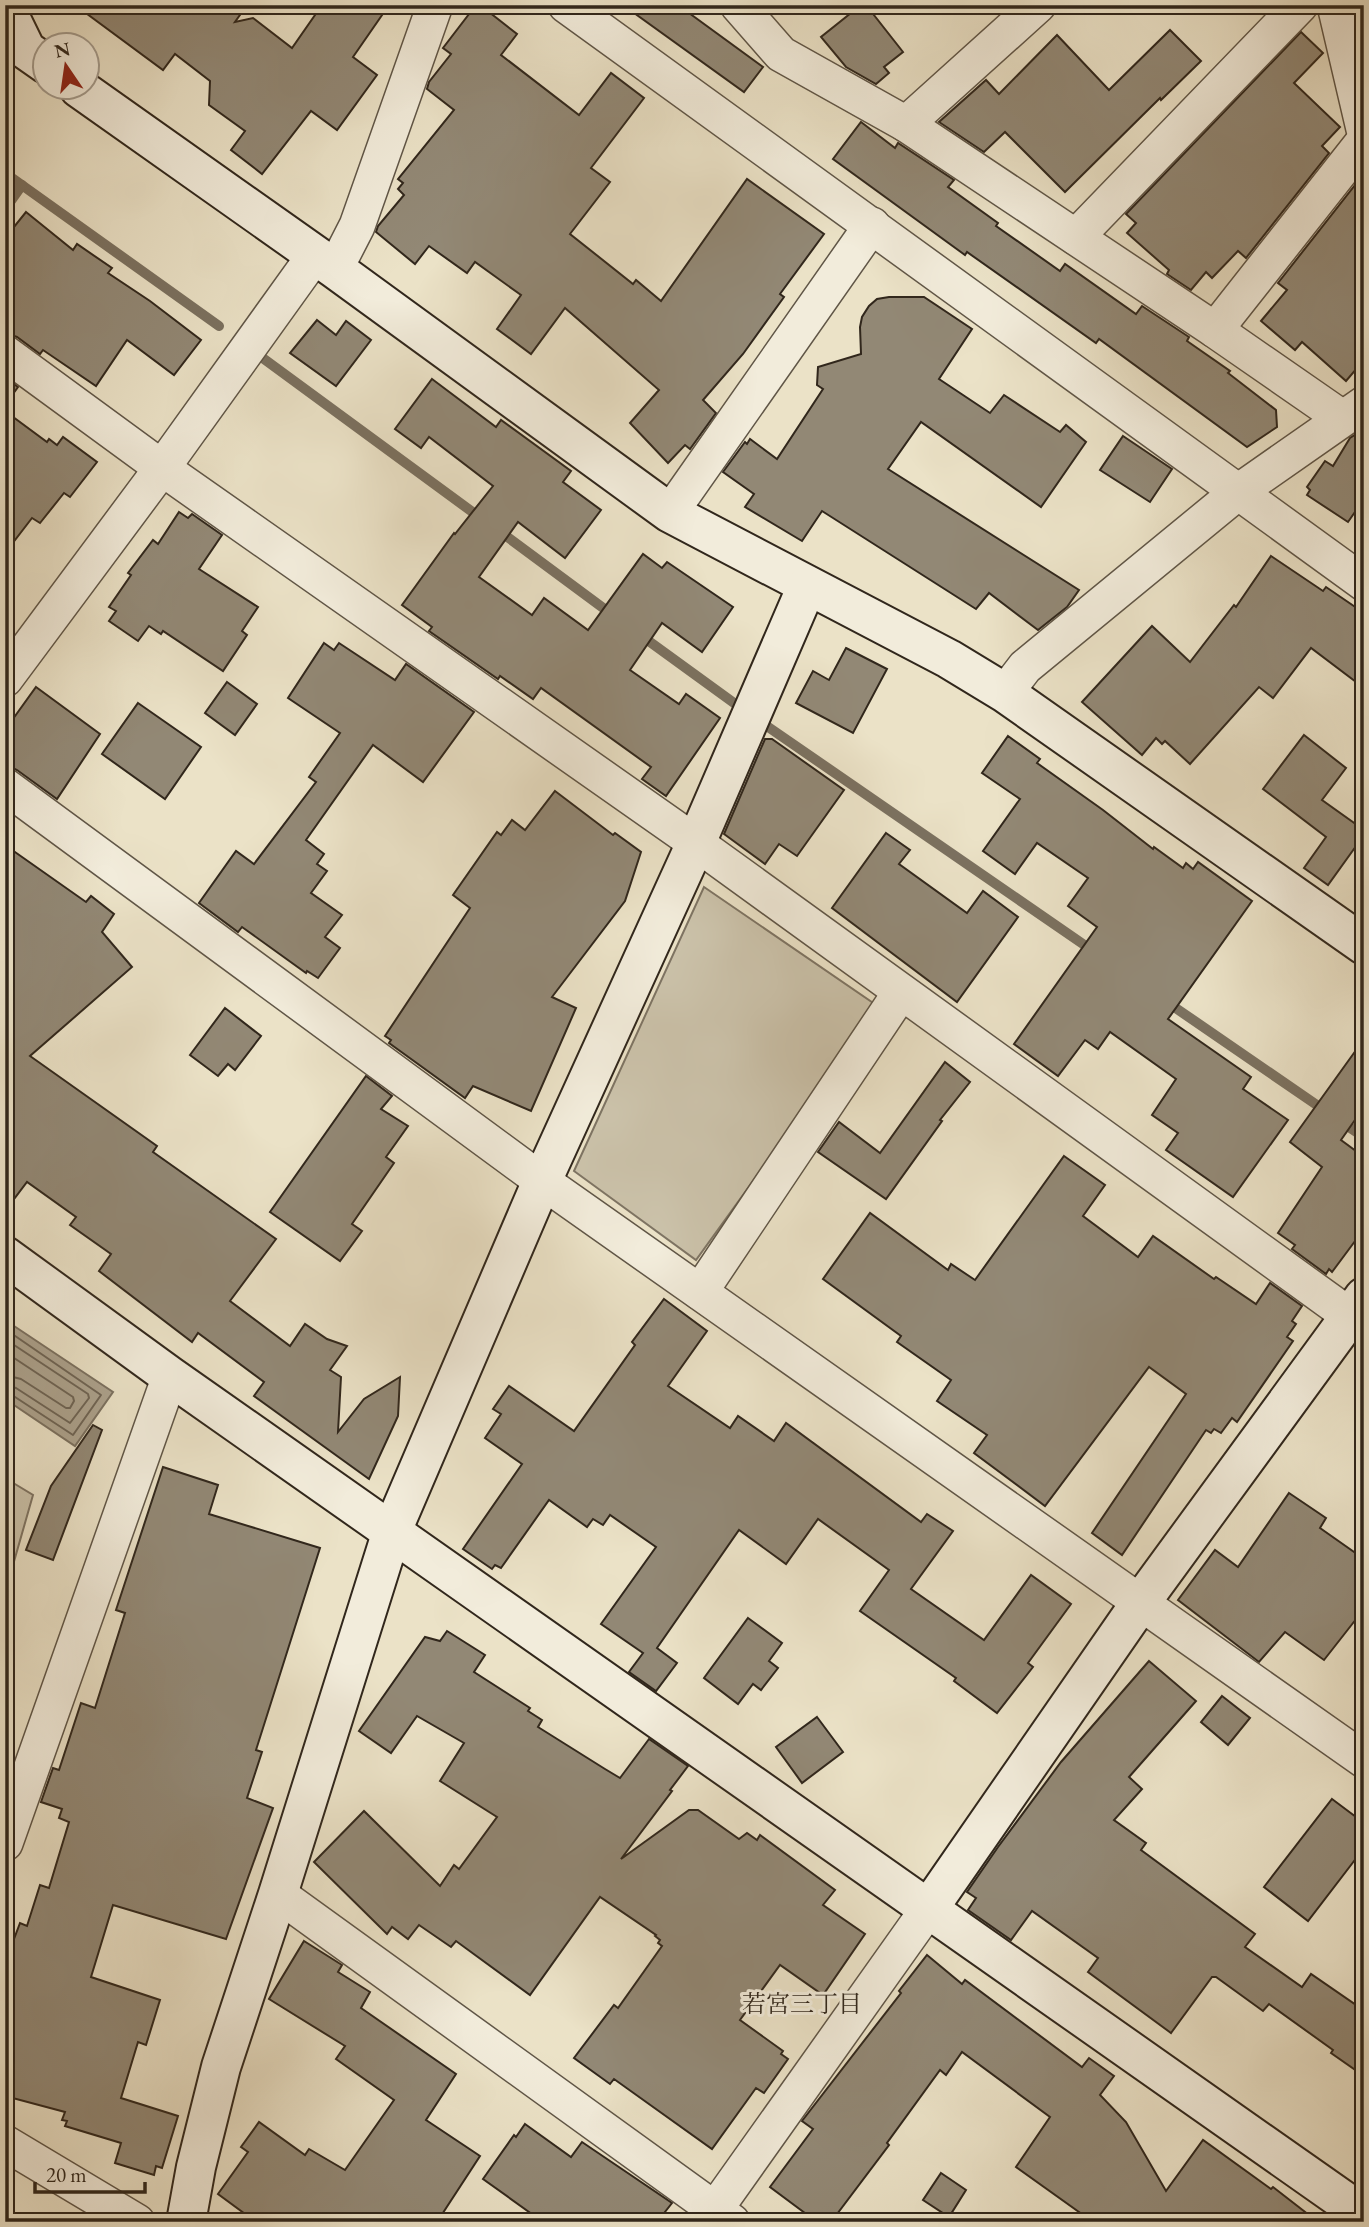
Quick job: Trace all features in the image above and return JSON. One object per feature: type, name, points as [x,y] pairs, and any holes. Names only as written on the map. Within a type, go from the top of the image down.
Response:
[{"type":"street","points":[[5,679],[162,467],[325,262],[357,226],[435,5]]},
{"type":"street","points":[[566,5],[1364,583]]},
{"type":"street","points":[[738,5],[781,54],[906,124],[1215,330],[1353,411],[1238,492],[1024,667],[1005,693]]},
{"type":"street","points":[[906,124],[1038,5]]},
{"type":"street","points":[[1076,237],[1300,5]]},
{"type":"street","points":[[1335,5],[1364,129]]},
{"type":"street","points":[[5,7],[26,50],[32,54]]},
{"type":"street","points":[[99,102],[325,262],[670,513],[949,659],[1005,693],[1364,945]]},
{"type":"street","points":[[1215,330],[1364,141]]},
{"type":"street","points":[[670,513],[872,225]]},
{"type":"street","points":[[5,353],[162,467],[696,843],[901,992],[1359,1313],[1141,1602],[718,2218],[278,1894]]},
{"type":"street","points":[[186,2222],[196,2166],[221,2067],[392,1531],[542,1181],[696,843],[807,586]]},
{"type":"street","points":[[5,786],[542,1181],[1364,1760]]},
{"type":"street","points":[[700,1292],[901,992]]},
{"type":"street","points":[[5,1256],[170,1376],[1364,2215]]},
{"type":"street","points":[[5,1843],[170,1376]]},
{"type":"street","points":[[5,2143],[137,2222]]},
{"type":"shaded area","points":[[704,887],[879,1007],[696,1260],[574,1171]]},
{"type":"shaded area","points":[[5,1478],[33,1495],[5,1593]]},
{"type":"water","points":[[5,1320],[113,1392],[75,1446],[5,1399]]},
{"type":"building","points":[[75,5],[247,5],[235,22],[253,18],[292,48],[322,5],[389,5],[353,57],[377,75],[337,130],[311,111],[262,174],[231,150],[245,131],[209,105],[210,81],[175,54],[163,70]]},
{"type":"building","points":[[476,5],[480,5],[517,34],[501,55],[579,115],[611,73],[644,98],[591,168],[610,182],[570,234],[633,284],[636,280],[661,301],[747,179],[824,234],[780,294],[784,297],[743,354],[703,400],[716,413],[690,449],[685,445],[668,463],[630,423],[659,390],[565,308],[531,354],[497,329],[521,295],[475,262],[467,273],[429,246],[415,264],[376,232],[404,195],[398,189],[403,183],[398,179],[454,110],[427,89],[429,82],[451,54],[443,48]]},
{"type":"building","points":[[623,5],[678,5],[763,67],[744,92]]},
{"type":"building","points":[[861,5],[866,5],[903,52],[884,67],[889,73],[876,84],[846,67],[821,37]]},
{"type":"building","points":[[1170,30],[1201,61],[1065,192],[1005,132],[984,152],[939,122],[986,80],[999,94],[1057,35],[1109,90]]},
{"type":"building","points":[[1301,32],[1323,53],[1294,83],[1340,127],[1322,146],[1329,153],[1246,258],[1238,251],[1212,278],[1206,272],[1191,290],[1167,274],[1169,270],[1127,233],[1136,223],[1126,214]]},
{"type":"building","points":[[861,122],[895,148],[898,143],[954,180],[948,187],[998,223],[996,226],[1060,271],[1065,264],[1136,314],[1142,306],[1189,337],[1187,341],[1230,371],[1228,373],[1276,410],[1277,427],[1247,447],[1099,339],[1096,343],[967,252],[965,255],[833,159]]},
{"type":"building","points":[[1359,180],[1364,185],[1364,360],[1346,381],[1302,342],[1295,350],[1261,321],[1287,290],[1278,283]]},
{"type":"building","points":[[26,212],[73,250],[77,244],[112,268],[108,273],[201,340],[174,375],[127,340],[96,386],[43,350],[40,354],[17,337],[5,333],[5,238]]},
{"type":"building","points":[[924,297],[972,329],[939,379],[990,413],[1004,395],[1060,432],[1066,425],[1086,442],[1041,507],[921,422],[888,469],[1079,590],[1067,607],[1038,630],[989,593],[976,609],[822,511],[802,541],[745,507],[754,494],[723,472],[750,439],[777,459],[823,389],[817,385],[818,367],[861,354],[862,317],[877,299]]},
{"type":"building","points":[[317,320],[336,335],[346,321],[371,340],[336,386],[290,353]]},
{"type":"building","points":[[5,378],[18,387],[5,405]]},
{"type":"building","points":[[432,379],[496,427],[501,420],[571,471],[563,482],[601,510],[565,558],[518,522],[479,577],[532,615],[544,598],[588,630],[643,554],[662,568],[667,562],[733,607],[702,652],[662,623],[630,670],[679,704],[686,694],[720,718],[666,796],[642,779],[651,767],[541,688],[533,699],[500,676],[498,679],[429,631],[432,627],[402,605],[454,533],[493,486],[429,437],[421,448],[395,429]]},
{"type":"building","points":[[5,411],[47,442],[49,439],[57,445],[63,437],[97,462],[70,497],[64,493],[40,523],[32,518],[5,553]]},
{"type":"building","points":[[1364,429],[1364,499],[1348,522],[1307,495],[1310,490],[1307,487],[1325,461],[1333,466],[1350,438]]},
{"type":"building","points":[[1123,436],[1172,469],[1150,502],[1100,470]]},
{"type":"building","points":[[179,512],[188,518],[192,514],[222,535],[199,569],[258,607],[242,631],[247,635],[223,671],[163,631],[161,634],[149,626],[138,641],[109,621],[116,611],[109,607],[131,575],[128,573],[153,540],[158,544]]},
{"type":"building","points":[[1271,556],[1323,591],[1326,587],[1364,613],[1364,688],[1311,648],[1273,698],[1259,687],[1190,764],[1165,741],[1162,744],[1156,738],[1142,755],[1082,702],[1152,626],[1190,662],[1234,605],[1236,607]]},
{"type":"building","points":[[324,643],[334,650],[339,643],[395,680],[406,664],[474,712],[423,782],[373,745],[306,840],[324,854],[317,864],[327,871],[311,893],[342,915],[325,937],[340,948],[318,978],[307,971],[306,973],[242,927],[238,932],[199,903],[236,851],[254,864],[316,782],[309,777],[340,733],[288,698]]},
{"type":"building","points":[[846,648],[887,669],[853,733],[796,703],[813,671],[829,680]]},
{"type":"building","points":[[227,682],[257,704],[235,735],[205,713]]},
{"type":"building","points":[[36,687],[100,734],[57,799],[5,764],[5,730]]},
{"type":"building","points":[[138,703],[201,747],[165,799],[102,754]]},
{"type":"building","points":[[1304,735],[1346,768],[1322,800],[1364,830],[1364,835],[1328,885],[1304,868],[1326,837],[1263,789]]},
{"type":"building","points":[[1008,736],[1040,759],[1037,763],[1153,849],[1154,847],[1183,868],[1186,863],[1193,869],[1198,862],[1252,901],[1168,1019],[1251,1077],[1243,1089],[1288,1120],[1233,1197],[1166,1150],[1178,1133],[1152,1115],[1176,1079],[1110,1032],[1098,1049],[1085,1040],[1058,1076],[1014,1044],[1097,927],[1068,906],[1088,878],[1037,843],[1015,874],[983,851],[1020,799],[982,773]]},
{"type":"building","points":[[765,739],[772,739],[844,790],[797,856],[779,844],[765,864],[724,834]]},
{"type":"building","points":[[555,791],[613,835],[615,833],[641,852],[625,901],[552,997],[576,1008],[531,1111],[473,1086],[465,1098],[389,1043],[391,1040],[385,1036],[470,908],[453,895],[497,832],[501,835],[512,820],[525,830]]},
{"type":"building","points":[[886,833],[910,850],[899,864],[967,913],[983,891],[1018,917],[957,1002],[832,908]]},
{"type":"building","points":[[5,845],[86,902],[91,896],[114,914],[102,932],[132,967],[30,1056],[157,1146],[153,1152],[276,1239],[230,1301],[290,1346],[305,1324],[327,1339],[347,1346],[330,1370],[341,1377],[338,1432],[364,1399],[400,1377],[398,1416],[369,1479],[254,1396],[264,1382],[198,1333],[192,1342],[99,1271],[111,1254],[70,1225],[76,1217],[27,1182],[5,1211]]},
{"type":"building","points":[[225,1008],[261,1036],[235,1070],[228,1064],[218,1076],[190,1055]]},
{"type":"building","points":[[1364,1039],[1364,1107],[1341,1140],[1364,1157],[1364,1229],[1332,1272],[1329,1269],[1326,1274],[1292,1249],[1295,1245],[1278,1233],[1322,1167],[1290,1142]]},
{"type":"building","points":[[945,1062],[970,1082],[940,1120],[942,1121],[886,1199],[818,1152],[839,1122],[880,1153]]},
{"type":"building","points":[[366,1076],[392,1096],[381,1109],[408,1126],[386,1157],[394,1163],[352,1224],[362,1231],[340,1261],[270,1212]]},
{"type":"building","points":[[1064,1156],[1105,1185],[1083,1216],[1138,1257],[1153,1236],[1214,1279],[1216,1277],[1256,1304],[1270,1283],[1302,1306],[1292,1321],[1296,1324],[1287,1337],[1293,1341],[1237,1422],[1232,1418],[1221,1433],[1214,1429],[1211,1433],[1206,1430],[1122,1555],[1092,1533],[1186,1394],[1149,1367],[1045,1506],[974,1453],[987,1435],[937,1401],[951,1380],[897,1342],[901,1336],[823,1279],[870,1213],[948,1270],[951,1264],[975,1280]]},
{"type":"building","points":[[664,1299],[707,1331],[668,1386],[730,1428],[738,1416],[774,1441],[786,1423],[921,1522],[927,1514],[953,1531],[911,1589],[984,1640],[1031,1575],[1071,1604],[1028,1663],[1033,1667],[997,1713],[954,1681],[956,1678],[860,1611],[889,1570],[818,1519],[786,1564],[739,1530],[657,1648],[677,1663],[656,1691],[629,1672],[643,1653],[601,1624],[656,1547],[610,1515],[603,1525],[593,1519],[587,1527],[549,1500],[501,1568],[495,1565],[492,1569],[463,1549],[522,1464],[485,1438],[501,1414],[493,1409],[509,1386],[574,1431],[635,1345],[632,1342]]},
{"type":"building","points":[[93,1425],[102,1430],[53,1560],[26,1550],[51,1486]]},
{"type":"building","points":[[163,1467],[218,1485],[209,1514],[320,1548],[256,1750],[262,1752],[247,1798],[273,1808],[226,1939],[113,1905],[91,1977],[160,2000],[146,2045],[138,2042],[121,2098],[178,2116],[162,2168],[156,2166],[154,2175],[115,2163],[121,2143],[65,2126],[67,2121],[62,2120],[65,2112],[5,2096],[5,1963],[20,1923],[27,1926],[40,1885],[49,1888],[69,1822],[59,1818],[62,1809],[41,1802],[53,1768],[59,1770],[81,1703],[95,1708],[125,1613],[116,1610]]},
{"type":"building","points":[[1289,1493],[1326,1518],[1320,1528],[1364,1559],[1364,1609],[1324,1660],[1285,1632],[1259,1662],[1178,1600],[1215,1550],[1238,1567]]},
{"type":"building","points":[[748,1618],[782,1643],[769,1661],[778,1668],[761,1690],[753,1684],[738,1704],[704,1678]]},
{"type":"building","points":[[447,1631],[485,1655],[474,1672],[530,1708],[528,1711],[542,1720],[538,1727],[620,1778],[649,1739],[688,1766],[621,1859],[689,1810],[698,1810],[739,1839],[747,1833],[757,1840],[760,1835],[835,1890],[823,1905],[865,1934],[823,1995],[780,1965],[740,2020],[783,2051],[781,2054],[788,2059],[764,2093],[756,2088],[712,2149],[614,2079],[610,2084],[574,2058],[614,2005],[618,2008],[662,1946],[656,1935],[600,1897],[530,1995],[456,1941],[451,1947],[419,1925],[408,1939],[392,1927],[387,1934],[314,1862],[364,1811],[440,1886],[454,1865],[459,1869],[497,1817],[440,1781],[464,1743],[417,1716],[391,1753],[359,1731],[425,1637],[440,1641]]},
{"type":"building","points":[[1149,1661],[1196,1701],[1129,1777],[1142,1789],[1114,1820],[1146,1843],[1141,1850],[1255,1934],[1245,1947],[1302,1987],[1311,1974],[1362,2009],[1364,2006],[1364,2076],[1269,2004],[1263,2011],[1216,1977],[1212,1977],[1171,2033],[1088,1972],[1098,1958],[1032,1911],[1011,1940],[968,1910],[976,1898],[967,1892],[998,1847],[1061,1762]]},
{"type":"building","points":[[1222,1696],[1250,1718],[1228,1745],[1201,1722]]},
{"type":"building","points":[[817,1717],[843,1752],[802,1783],[776,1747]]},
{"type":"building","points":[[1332,1799],[1364,1823],[1364,1848],[1308,1921],[1264,1887]]},
{"type":"building","points":[[304,1941],[342,1965],[338,1972],[370,1992],[361,2008],[456,2074],[426,2120],[480,2156],[437,2222],[256,2222],[218,2194],[248,2152],[241,2147],[259,2122],[305,2155],[309,2149],[345,2170],[394,2100],[336,2059],[345,2046],[269,1999]]},
{"type":"building","points":[[927,1955],[962,1984],[965,1980],[1082,2067],[1089,2058],[1114,2076],[1100,2095],[1126,2122],[1166,2191],[1203,2140],[1271,2189],[1273,2187],[1318,2222],[1093,2222],[1016,2167],[1050,2117],[962,2052],[946,2075],[940,2070],[887,2143],[889,2145],[831,2222],[817,2222],[770,2187],[813,2129],[802,2121]]},
{"type":"building","points":[[525,2124],[571,2157],[582,2142],[672,2203],[657,2222],[543,2222],[483,2179]]},
{"type":"building","points":[[941,2173],[966,2190],[949,2217],[923,2200]]},
{"type":"waterway","points":[[5,173],[219,326]]},
{"type":"waterway","points":[[5,209],[22,185]]},
{"type":"waterway","points":[[264,359],[482,519]]},
{"type":"waterway","points":[[498,530],[614,616]]},
{"type":"waterway","points":[[639,634],[745,711]]},
{"type":"waterway","points":[[758,720],[1096,953]]},
{"type":"waterway","points":[[1164,1000],[1327,1112]]},
{"type":"waterway","points":[[1340,1121],[1364,1137]]},
{"type":"district","name":"若宮三丁目","points":[[802,2003]]}]
